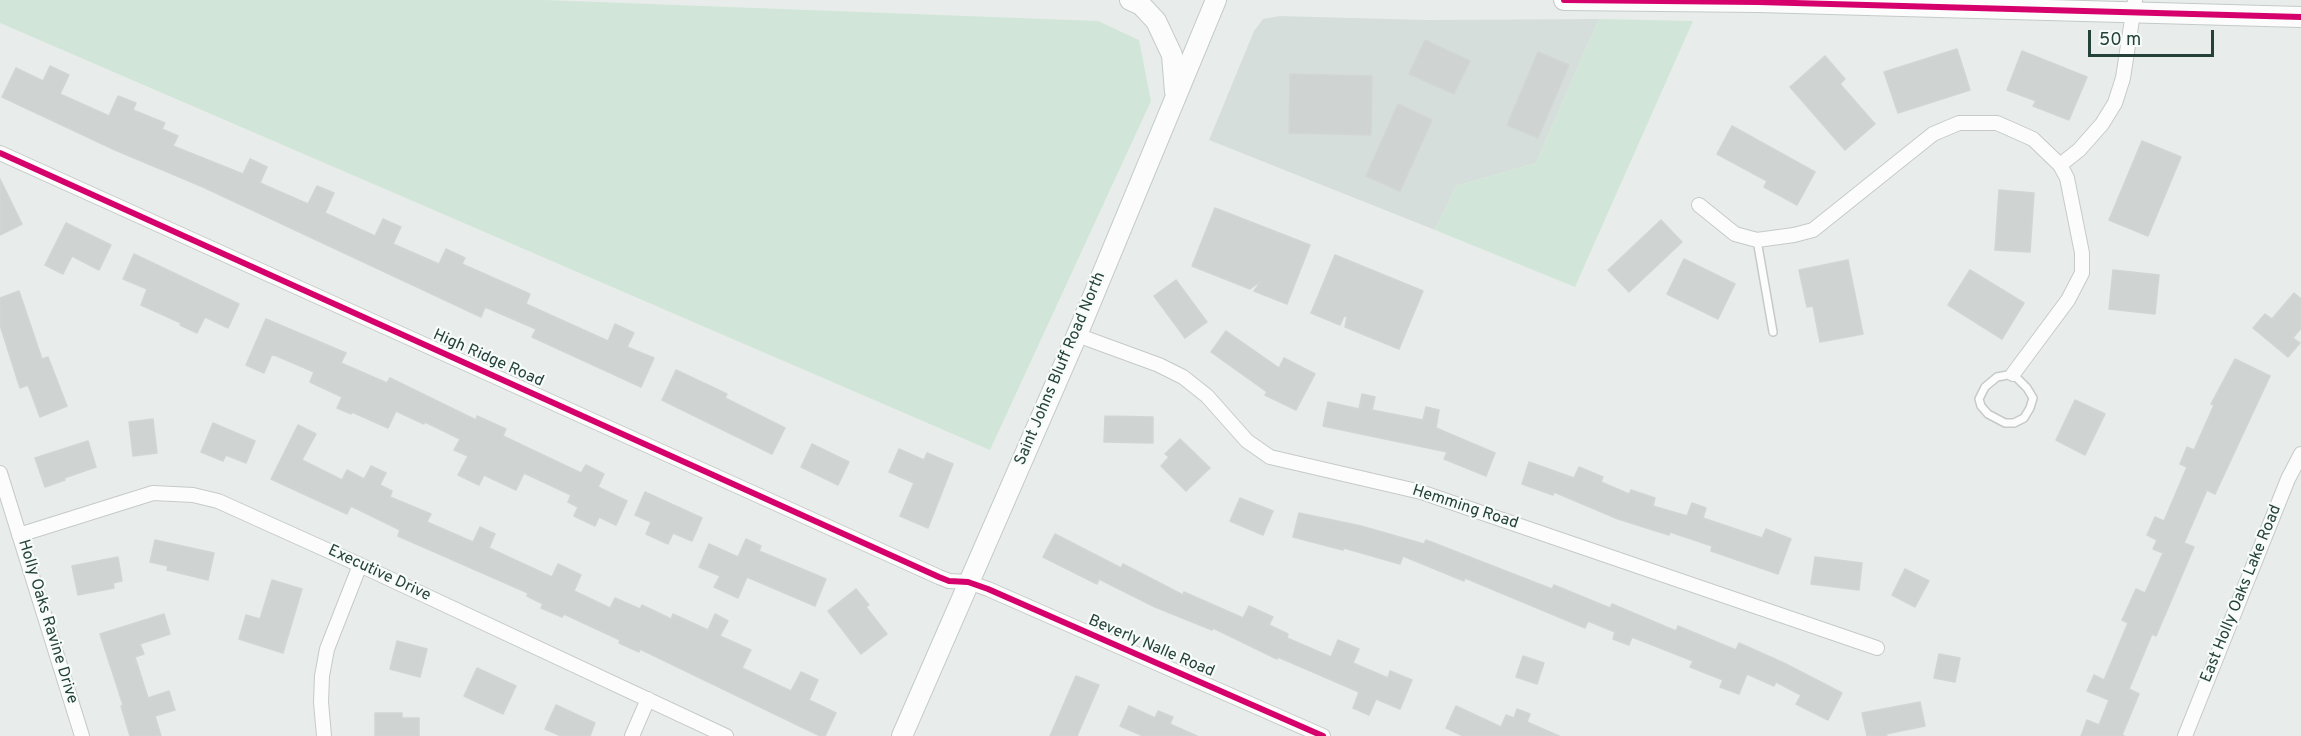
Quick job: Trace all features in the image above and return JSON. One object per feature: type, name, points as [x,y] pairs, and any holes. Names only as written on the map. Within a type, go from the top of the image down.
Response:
[{"type":"main road","points":[[1130,0],[1141,5],[1156,21],[1172,56],[1176,96]]},
{"type":"main road","name":"Saint Johns Bluff Road North","points":[[902,736],[1077,335],[1216,0]]},
{"type":"main road","points":[[1564,0],[1758,2],[1933,8],[2134,6],[2301,17]]},
{"type":"main road","points":[[1909,0],[1933,8]]},
{"type":"street","points":[[2060,165],[2079,150],[2102,124],[2115,103],[2123,78],[2134,6]]},
{"type":"street","points":[[1699,205],[1735,234],[1757,240],[1813,230],[1933,134],[1959,123],[1981,122],[2007,126],[2033,139],[2060,165],[2067,178],[2082,253],[2082,273],[2068,300],[2013,374]]},
{"type":"street","name":"High Ridge Road","points":[[0,153],[928,573],[949,581],[968,582]]},
{"type":"street","name":"Hemming Road","points":[[1077,335],[1159,365],[1183,377],[1207,396],[1247,441],[1270,457],[1421,492],[1877,648]]},
{"type":"street","name":"East Holly Oaks Lake Road","points":[[2185,736],[2288,479],[2301,454]]},
{"type":"street","name":"Holly Oaks Ravine Drive","points":[[0,473],[82,736]]},
{"type":"street","points":[[2288,479],[2301,485]]},
{"type":"street","name":"Executive Drive","points":[[19,535],[153,493],[193,495],[218,501],[726,736]]},
{"type":"street","points":[[324,736],[321,702],[322,676],[327,649],[360,565]]},
{"type":"street","name":"Beverly Nalle Road","points":[[968,582],[1323,736]]},
{"type":"street","points":[[632,736],[648,699]]},
{"type":"lane","points":[[1757,240],[1773,332]]},
{"type":"lane","points":[[2013,374],[2033,398],[2024,418],[2013,423],[2005,423],[1988,414],[1980,406],[1980,399],[1985,387],[1997,377],[2013,374]]},
{"type":"shaded area","points":[[1280,16],[1427,20],[1599,19],[1536,163],[1456,186],[1435,230],[1209,140],[1254,31],[1263,19]]},
{"type":"green space","points":[[0,0],[545,0],[1098,21],[1139,40],[1151,101],[990,450],[0,23]]},
{"type":"green space","points":[[1599,19],[1693,21],[1575,287],[1435,230],[1456,186],[1536,163]]},
{"type":"building","points":[[1425,40],[1470,61],[1454,94],[1409,74]]},
{"type":"building","points":[[1957,49],[1970,90],[1898,113],[1884,72]]},
{"type":"building","points":[[2022,51],[2087,77],[2069,120],[2033,106],[2036,101],[2007,90]]},
{"type":"building","points":[[1538,52],[1569,65],[1538,138],[1507,125]]},
{"type":"building","points":[[1825,56],[1845,79],[1840,84],[1875,124],[1845,150],[1790,87]]},
{"type":"building","points":[[50,66],[69,75],[60,94],[109,116],[118,96],[136,103],[133,110],[165,123],[162,129],[178,136],[173,146],[243,174],[250,159],[267,167],[260,183],[308,204],[317,186],[334,193],[325,213],[375,236],[383,219],[401,227],[393,244],[439,264],[446,249],[465,258],[462,264],[530,294],[526,304],[608,341],[615,324],[634,333],[627,347],[654,358],[641,387],[532,337],[536,329],[485,307],[481,317],[203,187],[115,150],[2,97],[16,68],[43,81]]},
{"type":"building","points":[[1290,74],[1372,76],[1371,135],[1289,133]]},
{"type":"building","points":[[1398,104],[1432,120],[1400,191],[1366,176]]},
{"type":"building","points":[[1732,126],[1815,172],[1797,205],[1764,187],[1767,181],[1717,154]]},
{"type":"building","points":[[2142,141],[2181,157],[2148,236],[2109,220]]},
{"type":"building","points":[[0,179],[22,224],[0,235]]},
{"type":"building","points":[[1999,190],[2034,193],[2030,252],[1995,250]]},
{"type":"building","points":[[1215,208],[1310,245],[1287,304],[1254,291],[1261,281],[1250,289],[1192,266]]},
{"type":"building","points":[[1661,220],[1682,242],[1629,292],[1608,270]]},
{"type":"building","points":[[66,223],[111,245],[99,270],[72,256],[63,274],[45,265]]},
{"type":"building","points":[[134,254],[239,304],[228,328],[205,317],[197,333],[141,305],[147,289],[123,279]]},
{"type":"building","points":[[1335,255],[1423,291],[1399,349],[1345,327],[1347,317],[1344,316],[1340,325],[1311,313]]},
{"type":"building","points":[[1684,259],[1735,284],[1718,319],[1667,294]]},
{"type":"building","points":[[1848,260],[1863,334],[1820,342],[1813,306],[1807,307],[1799,270]]},
{"type":"building","points":[[1970,270],[2024,303],[2002,339],[1948,305]]},
{"type":"building","points":[[2113,270],[2159,275],[2155,314],[2109,309]]},
{"type":"building","points":[[1176,280],[1207,322],[1185,338],[1154,296]]},
{"type":"building","points":[[19,291],[42,359],[48,357],[67,406],[40,417],[28,385],[20,388],[0,325],[0,298]]},
{"type":"building","points":[[2294,293],[2301,299],[2301,328],[2293,338],[2300,343],[2288,357],[2253,328],[2265,314],[2272,319]]},
{"type":"building","points":[[266,319],[346,353],[341,363],[387,383],[390,378],[476,420],[477,416],[506,429],[503,436],[581,473],[586,465],[604,474],[598,487],[627,501],[616,525],[599,517],[595,526],[574,516],[578,507],[568,502],[571,495],[524,473],[516,490],[484,475],[479,485],[458,475],[468,456],[454,450],[460,439],[396,411],[388,428],[337,408],[342,397],[310,382],[314,372],[272,354],[264,373],[246,365]]},
{"type":"building","points":[[1226,331],[1279,368],[1284,358],[1315,374],[1296,410],[1265,395],[1267,392],[1211,352]]},
{"type":"building","points":[[2235,359],[2270,376],[2215,494],[2207,490],[2184,543],[2194,547],[2156,636],[2152,634],[2129,689],[2139,694],[2122,735],[2124,736],[2081,736],[2087,720],[2099,725],[2109,700],[2087,691],[2094,675],[2104,680],[2128,623],[2122,620],[2136,589],[2145,593],[2163,553],[2153,549],[2157,540],[2147,535],[2155,517],[2164,521],[2187,467],[2180,464],[2187,447],[2194,450],[2214,405],[2211,404]]},
{"type":"building","points":[[676,370],[727,394],[725,398],[785,428],[772,454],[662,400]]},
{"type":"building","points":[[1362,394],[1375,397],[1372,410],[1423,420],[1426,407],[1439,410],[1436,428],[1495,453],[1486,476],[1444,459],[1447,452],[1323,426],[1328,402],[1359,409]]},
{"type":"building","points":[[2075,400],[2105,414],[2085,455],[2056,440]]},
{"type":"building","points":[[1105,416],[1153,417],[1153,443],[1104,442]]},
{"type":"building","points":[[153,419],[157,453],[133,456],[129,422]]},
{"type":"building","points":[[213,423],[255,441],[246,463],[226,455],[223,461],[201,452]]},
{"type":"building","points":[[298,425],[316,434],[302,460],[342,480],[347,470],[364,479],[371,466],[386,473],[380,485],[392,491],[390,497],[431,514],[427,522],[473,542],[480,527],[495,534],[489,548],[552,577],[558,564],[581,575],[574,591],[610,608],[615,598],[640,609],[642,605],[671,619],[673,614],[708,630],[715,614],[728,621],[720,636],[751,650],[742,668],[791,691],[801,672],[818,680],[809,700],[836,713],[825,736],[820,736],[640,649],[639,652],[619,643],[620,640],[564,614],[562,617],[541,608],[543,604],[527,596],[528,593],[398,536],[400,530],[351,506],[347,514],[271,479]]},
{"type":"building","points":[[1180,439],[1210,468],[1186,491],[1161,466],[1169,457],[1165,454]]},
{"type":"building","points":[[88,441],[96,467],[45,487],[35,458]]},
{"type":"building","points":[[812,444],[849,462],[838,485],[801,467]]},
{"type":"building","points":[[899,449],[924,460],[927,453],[953,464],[928,528],[900,516],[914,483],[889,472]]},
{"type":"building","points":[[1529,462],[1574,478],[1579,467],[1603,477],[1601,482],[1629,494],[1631,490],[1655,498],[1653,506],[1687,516],[1692,503],[1706,508],[1703,518],[1762,538],[1766,529],[1791,539],[1778,574],[1711,551],[1712,546],[1670,532],[1669,535],[1618,519],[1554,492],[1553,495],[1522,484]]},
{"type":"building","points":[[645,492],[702,518],[692,541],[673,533],[668,544],[646,534],[651,522],[635,515]]},
{"type":"building","points":[[1240,498],[1273,511],[1263,535],[1230,521]]},
{"type":"building","points":[[1299,513],[1361,526],[1424,544],[1426,540],[1552,589],[1554,585],[1610,608],[1612,604],[1676,631],[1678,626],[1736,650],[1739,643],[1842,693],[1828,720],[1796,704],[1801,695],[1776,682],[1774,686],[1747,674],[1739,694],[1720,687],[1723,680],[1690,667],[1693,661],[1632,637],[1629,645],[1613,639],[1615,632],[1588,621],[1585,628],[1465,578],[1464,581],[1403,556],[1400,564],[1344,548],[1343,550],[1293,537]]},
{"type":"building","points":[[1055,534],[1121,568],[1123,564],[1183,595],[1184,592],[1243,618],[1249,606],[1273,617],[1269,625],[1288,634],[1287,638],[1331,657],[1338,640],[1359,649],[1353,663],[1388,678],[1390,671],[1412,680],[1400,709],[1376,699],[1369,715],[1353,708],[1359,692],[1278,657],[1277,659],[1213,628],[1212,630],[1155,607],[1099,579],[1097,584],[1043,557]]},
{"type":"building","points":[[746,539],[761,546],[759,551],[826,579],[815,606],[747,577],[738,598],[714,587],[720,576],[699,567],[709,544],[738,557]]},
{"type":"building","points":[[155,540],[214,553],[208,580],[167,570],[168,566],[150,562]]},
{"type":"building","points":[[118,557],[122,581],[113,583],[114,588],[78,595],[72,566]]},
{"type":"building","points":[[1815,557],[1862,563],[1859,590],[1811,584]]},
{"type":"building","points":[[1905,569],[1929,581],[1915,607],[1892,595]]},
{"type":"building","points":[[272,580],[302,589],[283,653],[239,639],[246,615],[260,619]]},
{"type":"building","points":[[856,589],[869,605],[866,607],[887,634],[861,654],[828,611]]},
{"type":"building","points":[[164,614],[170,634],[140,644],[144,654],[135,657],[148,698],[169,691],[175,710],[155,716],[161,736],[130,736],[121,706],[123,705],[100,634]]},
{"type":"building","points":[[397,641],[427,649],[420,677],[390,669]]},
{"type":"building","points":[[1939,654],[1960,658],[1955,682],[1934,678]]},
{"type":"building","points":[[1523,656],[1544,663],[1537,684],[1516,677]]},
{"type":"building","points":[[477,668],[516,686],[503,714],[464,696]]},
{"type":"building","points":[[1076,676],[1099,685],[1077,736],[1050,736]]},
{"type":"building","points":[[1920,702],[1925,726],[1886,734],[1887,736],[1867,736],[1862,713]]},
{"type":"building","points":[[556,705],[595,723],[590,736],[561,736],[545,729]]},
{"type":"building","points":[[1129,706],[1155,718],[1158,711],[1173,717],[1170,724],[1197,736],[1143,736],[1120,726]]},
{"type":"building","points":[[1456,706],[1501,727],[1506,715],[1514,718],[1517,709],[1530,714],[1527,722],[1559,736],[1463,736],[1446,728]]},
{"type":"building","points":[[375,713],[402,713],[402,718],[419,718],[419,736],[375,736]]},
{"type":"cycle path","points":[[1564,0],[1758,2],[2301,17]]},
{"type":"cycle path","points":[[0,153],[939,577],[949,581],[968,582],[988,589],[1323,736]]}]
